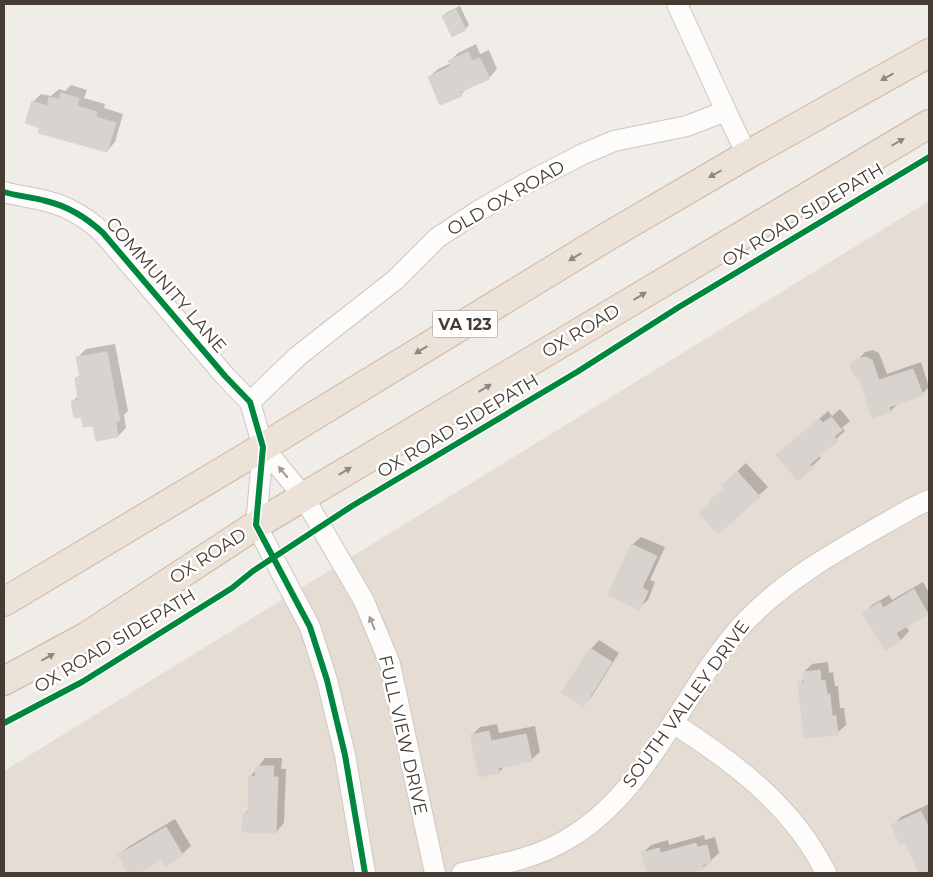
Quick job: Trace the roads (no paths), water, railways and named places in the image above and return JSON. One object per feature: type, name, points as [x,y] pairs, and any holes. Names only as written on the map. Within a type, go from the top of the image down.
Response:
[{"type":"highway","name":"VA 123","points":[[4,602],[606,238],[747,155],[929,53]]},
{"type":"highway","name":"OX ROAD","points":[[4,681],[87,636],[256,524],[929,124]]},
{"type":"street","points":[[677,4],[747,155]]},
{"type":"street","name":"OLD OX ROAD","points":[[250,402],[298,356],[395,280],[437,238],[478,211],[582,154],[614,141],[687,126],[726,111]]},
{"type":"street","name":"COMMUNITY LANE","points":[[4,192],[48,201],[68,209],[104,233],[225,376],[250,402],[262,447]]},
{"type":"street","points":[[262,447],[256,524],[310,626],[327,680],[345,755],[365,873]]},
{"type":"street","name":"FULL VIEW DRIVE","points":[[262,447],[303,496],[364,601],[390,664],[434,873]]},
{"type":"street","name":"SOUTH VALLEY DRIVE","points":[[462,873],[508,863],[536,854],[566,840],[591,823],[617,799],[645,764],[723,648],[765,602],[804,572],[912,508],[929,500]]},
{"type":"street","points":[[673,723],[710,746],[756,782],[774,799],[809,842],[826,873]]}]
